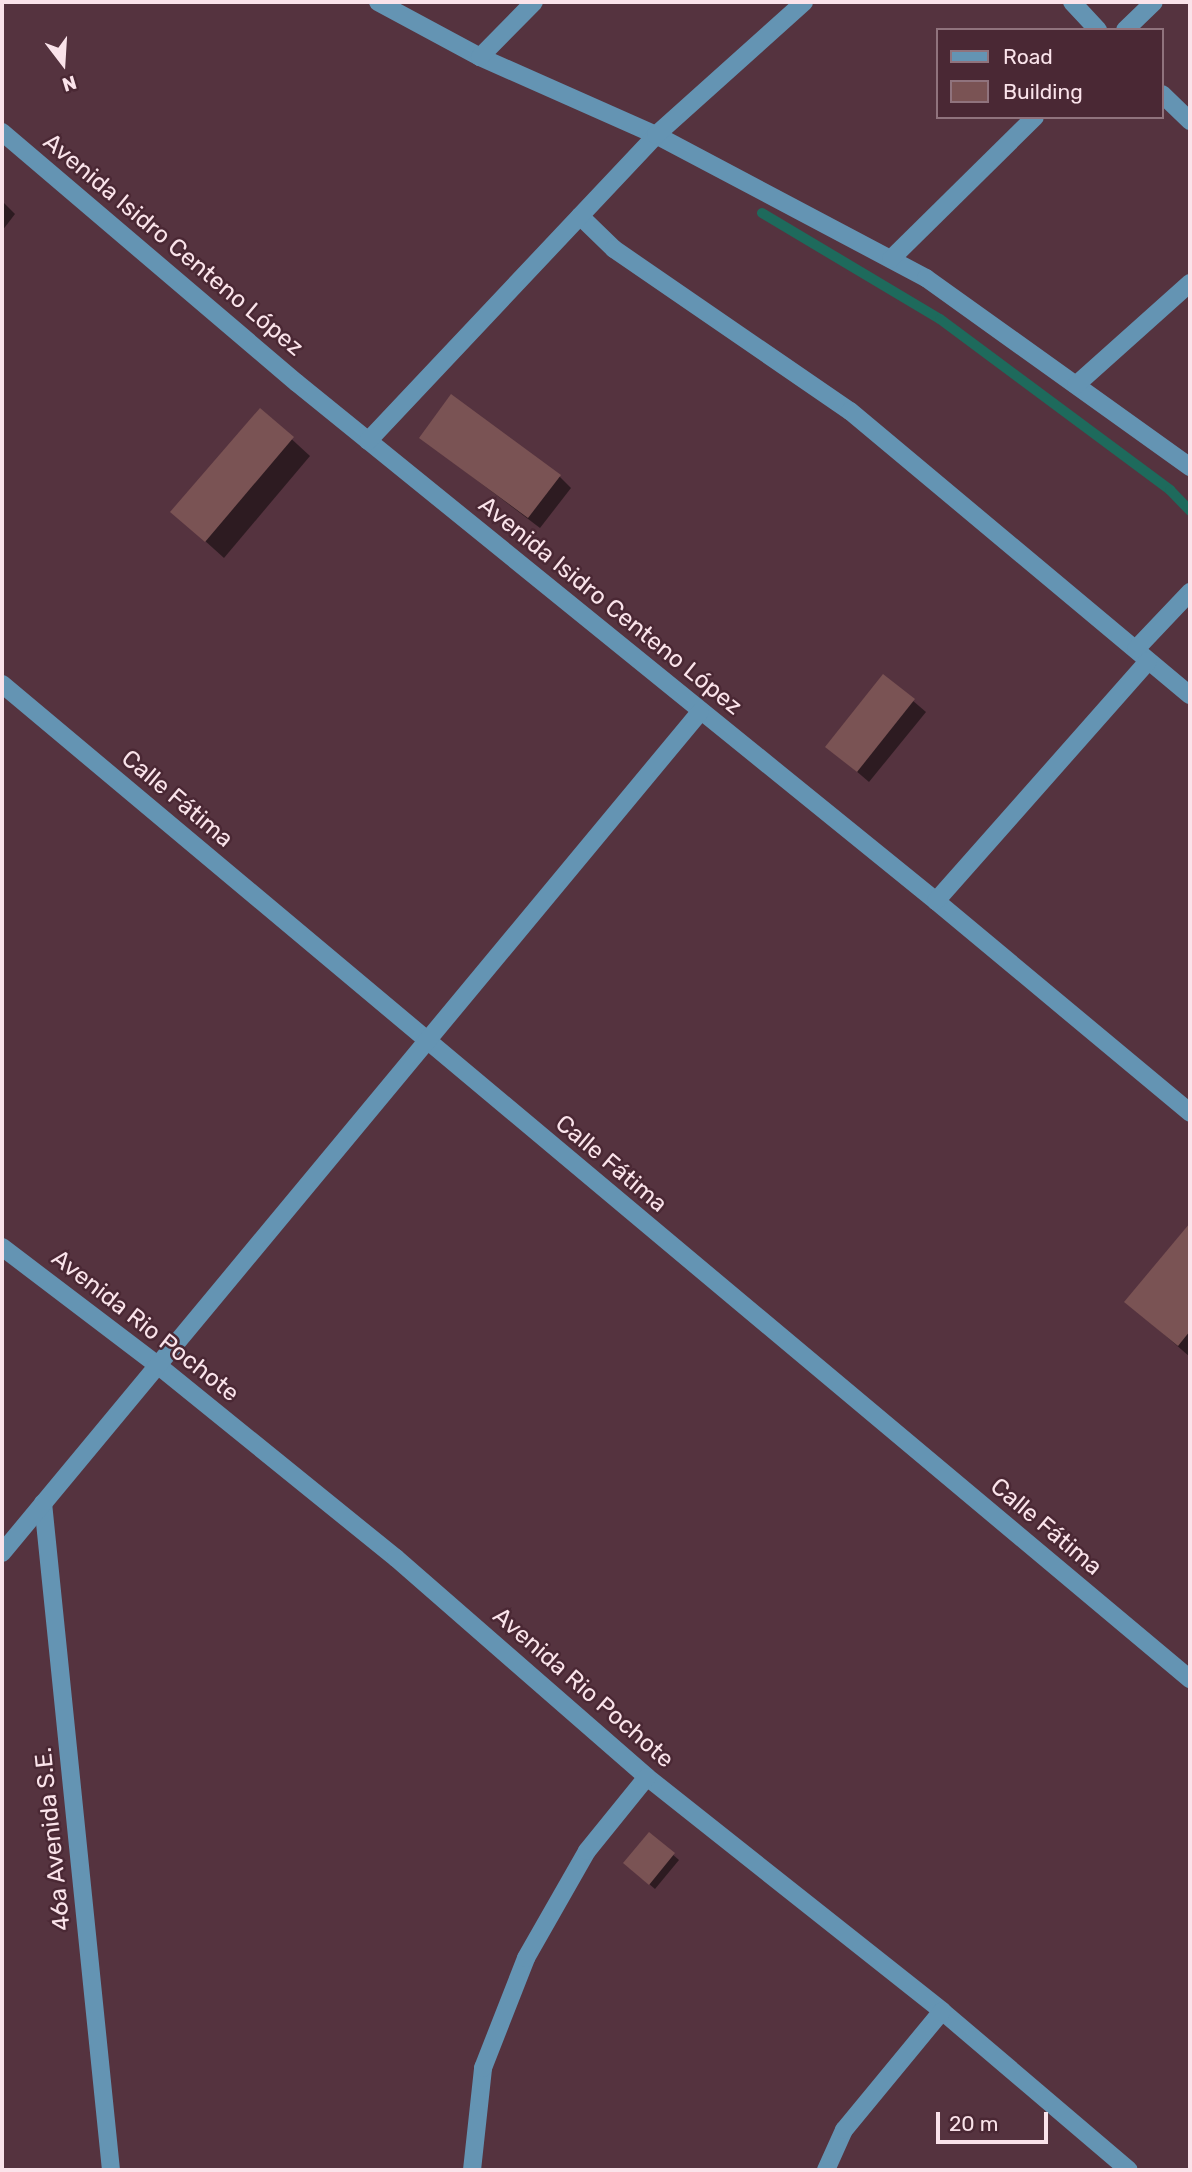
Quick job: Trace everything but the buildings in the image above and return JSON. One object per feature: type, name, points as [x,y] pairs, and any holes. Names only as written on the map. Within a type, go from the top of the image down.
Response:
[{"type":"street","points":[[378,2],[480,57],[656,135],[926,278],[1190,467]]},
{"type":"street","points":[[480,57],[534,2]]},
{"type":"street","points":[[369,441],[656,135],[804,2]]},
{"type":"street","points":[[1072,2],[1096,28]]},
{"type":"street","points":[[1127,28],[1154,2]]},
{"type":"street","points":[[1164,96],[1190,121]]},
{"type":"street","points":[[891,259],[1033,119]]},
{"type":"street","name":"Avenida Isidro Centeno López","points":[[2,132],[369,441],[936,901],[1190,1113]]},
{"type":"street","points":[[580,216],[614,249],[850,411],[1190,695]]},
{"type":"street","points":[[1076,385],[1190,283]]},
{"type":"street","points":[[936,901],[1142,655],[1190,592]]},
{"type":"street","name":"Calle Fátima","points":[[2,684],[1190,1679]]},
{"type":"street","points":[[2,1553],[160,1367],[424,1040],[701,712]]},
{"type":"street","name":"Avenida Rio Pochote","points":[[2,1247],[160,1367],[396,1558],[647,1777],[942,2011],[1129,2170]]},
{"type":"street","name":"46a Avenida S.E.","points":[[43,1503],[109,2170]]},
{"type":"street","points":[[472,2170],[483,2068],[526,1958],[587,1851],[647,1777]]},
{"type":"street","points":[[826,2170],[844,2130],[942,2011]]},
{"type":"waterway","points":[[762,213],[940,319],[1170,490],[1190,511]]}]
